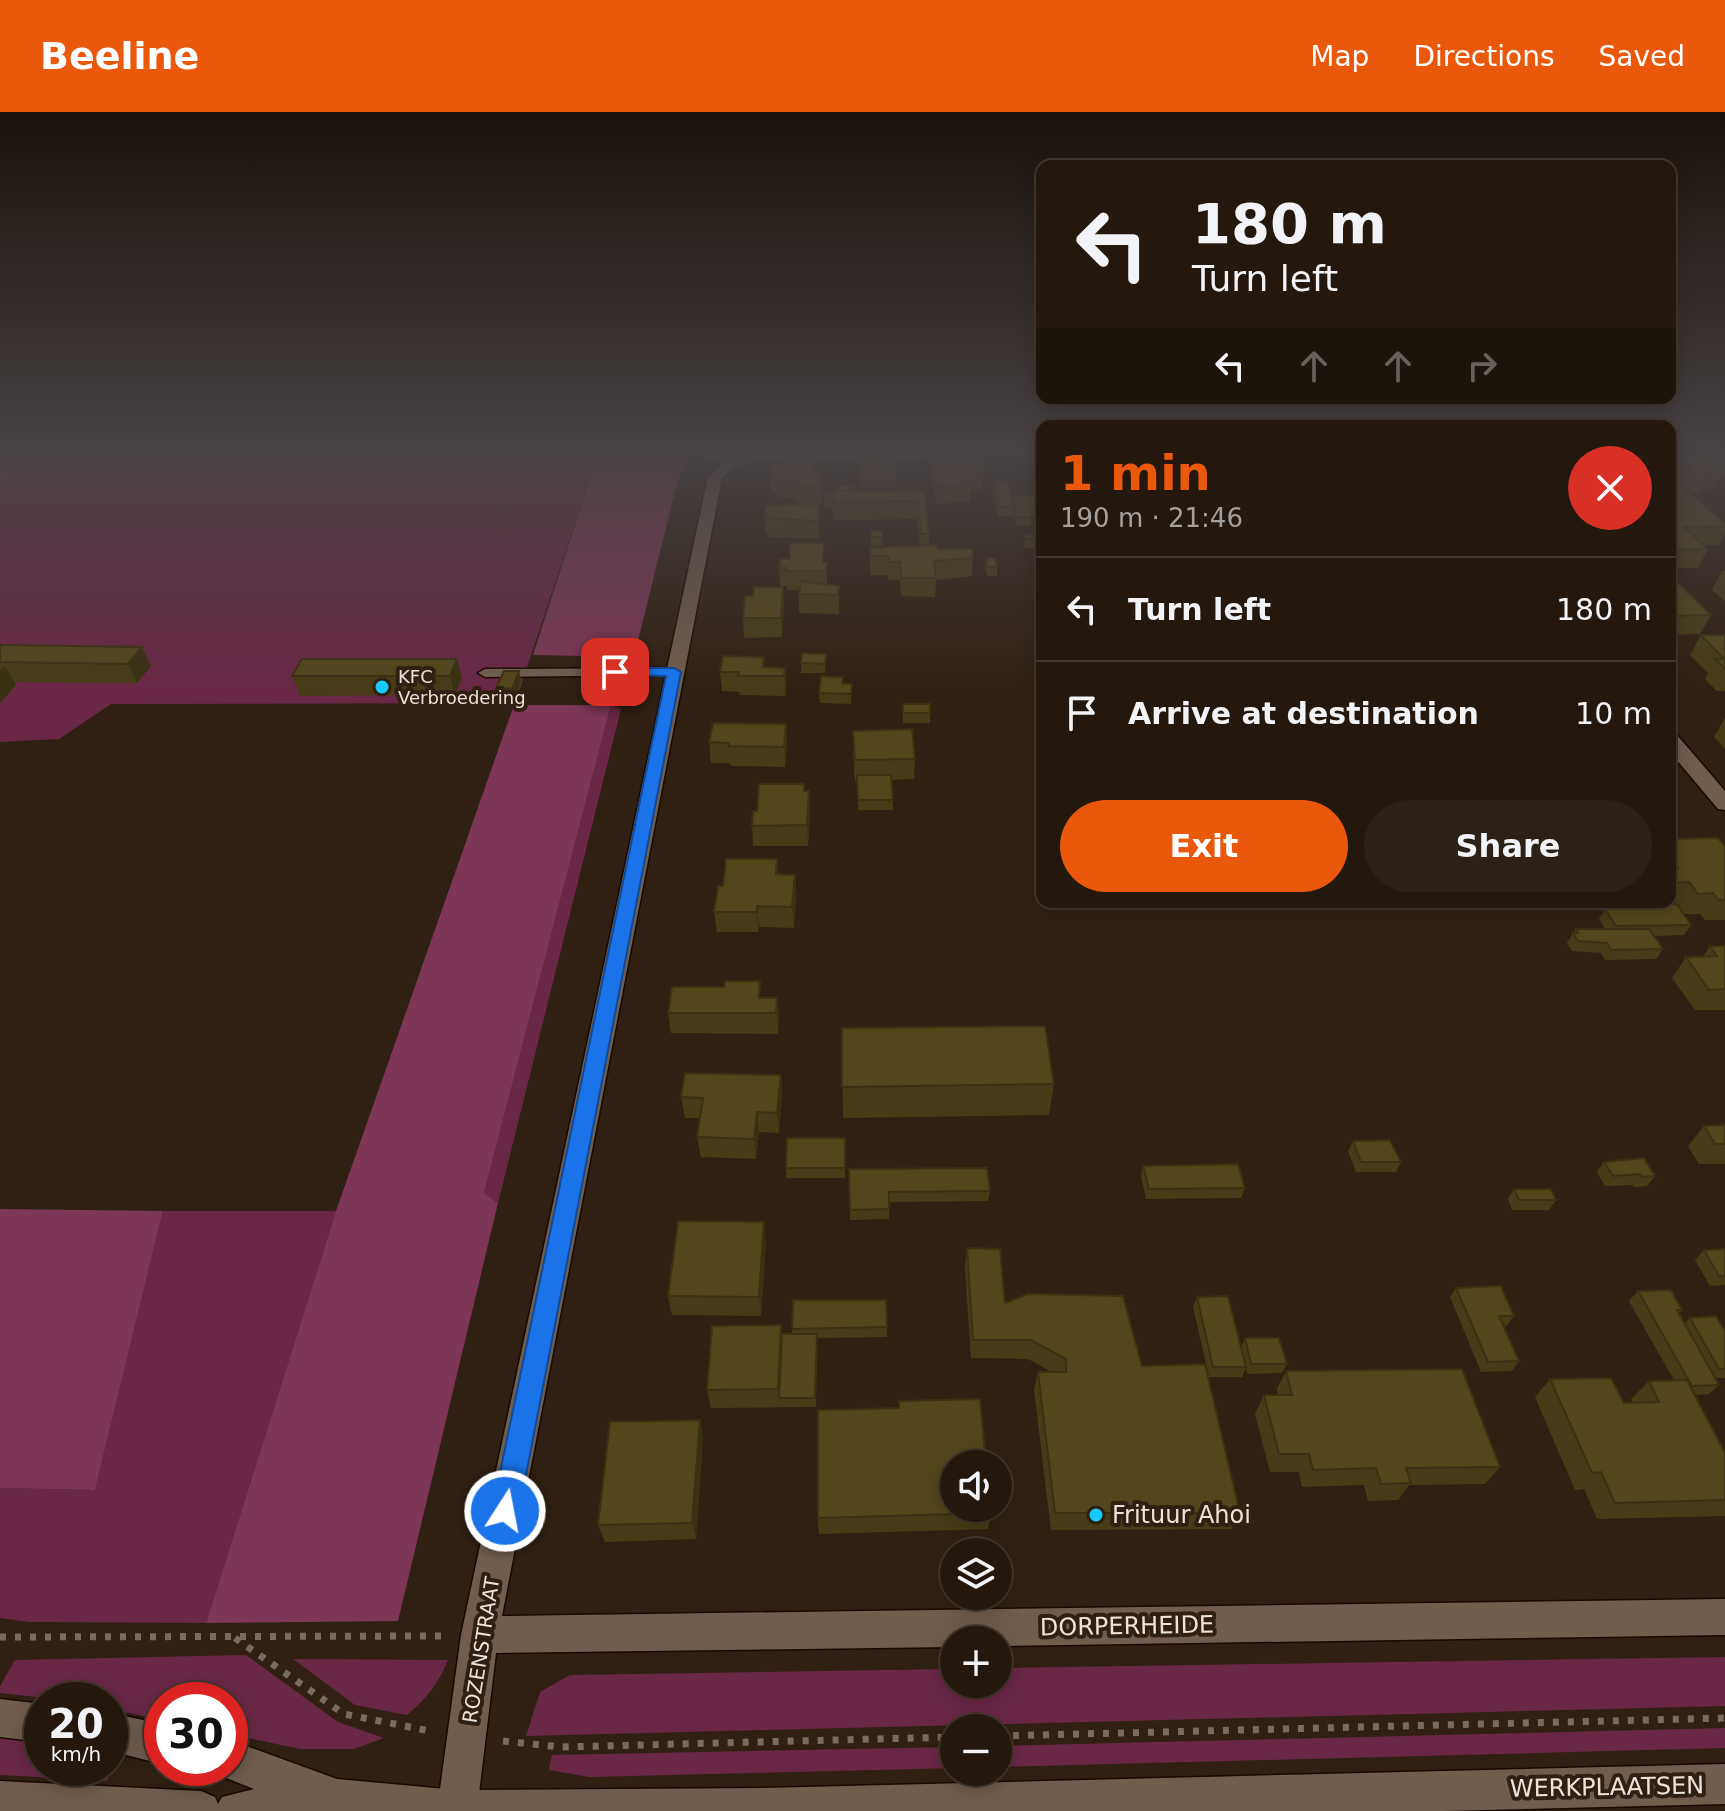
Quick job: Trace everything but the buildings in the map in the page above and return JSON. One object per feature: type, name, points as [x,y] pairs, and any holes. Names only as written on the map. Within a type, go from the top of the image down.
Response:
[{"type":"street","name":"ROZENSTRAAT","points":[[457,1810],[480,1635],[704,527]]},
{"type":"street","points":[[1676,746],[1725,804]]},
{"type":"street","name":"DORPERHEIDE","points":[[480,1635],[1725,1617]]},
{"type":"street","points":[[0,1718],[24,1721]]},
{"type":"street","name":"WERKPLAATSEN","points":[[248,1766],[338,1799]]},
{"type":"street","name":"WERKPLAATSEN","points":[[236,1811],[338,1799],[457,1810],[764,1808],[1725,1784]]},
{"type":"street","points":[[0,1801],[201,1811]]},
{"type":"lane","points":[[485,673],[674,672]]},
{"type":"path","points":[[0,1637],[480,1635]]},
{"type":"path","points":[[235,1638],[344,1714],[467,1738],[560,1747],[940,1737]]},
{"type":"path","points":[[1012,1736],[1725,1718]]},
{"type":"shaded area","points":[[0,527],[574,527],[515,703],[111,704],[59,739],[0,742]]},
{"type":"shaded area","points":[[574,527],[666,527],[634,657],[533,655]]},
{"type":"shaded area","points":[[514,705],[611,705],[484,1193],[498,1203],[398,1621],[206,1623],[336,1211]]},
{"type":"shaded area","points":[[611,705],[621,709],[498,1203],[484,1193]]},
{"type":"shaded area","points":[[0,1209],[163,1211],[95,1490],[0,1488]]},
{"type":"shaded area","points":[[163,1211],[336,1211],[206,1623],[29,1622],[0,1618],[0,1488],[95,1490]]},
{"type":"shaded area","points":[[246,1655],[338,1722],[384,1738],[354,1749],[300,1749],[248,1738],[248,1682],[144,1682],[144,1716],[128,1713],[128,1682],[24,1682],[24,1696],[0,1693],[0,1686],[15,1660]]},
{"type":"shaded area","points":[[1725,1657],[1725,1706],[1012,1724],[1012,1714],[940,1714],[940,1726],[526,1736],[540,1692],[570,1675],[940,1669],[940,1698],[1012,1698],[1012,1668]]},
{"type":"shaded area","points":[[293,1659],[448,1660],[431,1690],[407,1715],[355,1705]]},
{"type":"shaded area","points":[[1725,1728],[1725,1748],[1012,1767],[1012,1746]]},
{"type":"shaded area","points":[[0,1736],[24,1738],[24,1776],[0,1775]]},
{"type":"shaded area","points":[[940,1747],[940,1768],[589,1777],[549,1770],[552,1755]]},
{"type":"place","name":"KFC Verbroedering","points":[[382,687]]},
{"type":"place","name":"Frituur Ahoi","points":[[1096,1515]]},
{"type":"route","points":[[505,1511],[674,672],[615,672]]}]
